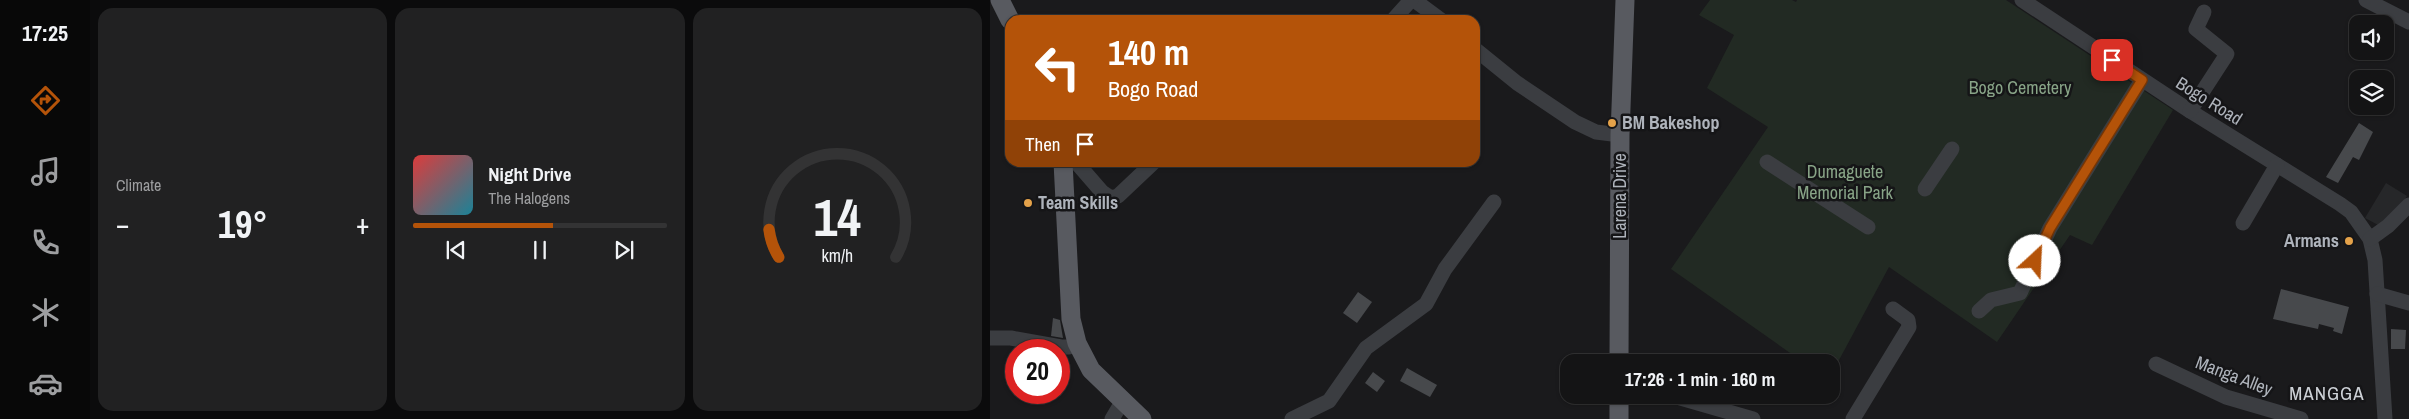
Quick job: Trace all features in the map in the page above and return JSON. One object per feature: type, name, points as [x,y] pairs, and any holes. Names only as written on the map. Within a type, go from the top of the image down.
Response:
[{"type":"main road","points":[[1000,0],[1008,15]]},
{"type":"main road","name":"Larena Drive","points":[[1619,354],[1620,135],[1625,0]]},
{"type":"main road","points":[[1063,167],[1070,319],[1077,343],[1091,370],[1122,402],[1142,419]]},
{"type":"main road","points":[[1619,404],[1619,419]]},
{"type":"street","points":[[1399,15],[1413,0],[1434,15]]},
{"type":"street","name":"Bogo Road","points":[[2022,0],[2142,80],[2350,212],[2370,239]]},
{"type":"street","points":[[2366,0],[2409,22]]},
{"type":"street","points":[[2190,111],[2227,54],[2196,29],[2204,12]]},
{"type":"street","points":[[1480,52],[1504,74],[1575,122],[1596,132],[1620,135]]},
{"type":"street","points":[[1980,311],[1991,300],[2020,294],[2050,228],[2142,80]]},
{"type":"street","points":[[1925,189],[1952,149]]},
{"type":"street","points":[[1767,162],[1868,227]]},
{"type":"street","points":[[2243,223],[2277,165]]},
{"type":"street","points":[[1080,167],[1102,192],[1111,198],[1118,196],[1149,167]]},
{"type":"street","points":[[1292,419],[1329,401],[1366,348],[1426,304],[1446,269],[1494,202]]},
{"type":"street","points":[[2385,419],[2376,260],[2370,239],[2388,226],[2409,206]]},
{"type":"street","points":[[2377,294],[2409,303]]},
{"type":"street","points":[[1853,419],[1908,327],[1908,320],[1893,309]]},
{"type":"street","points":[[990,338],[1011,338],[1061,347],[1069,347],[1077,343]]},
{"type":"street","name":"Manga Alley","points":[[2156,364],[2226,397],[2301,419]]},
{"type":"street","points":[[1112,419],[1122,402]]},
{"type":"street","points":[[1701,404],[1753,419]]},
{"type":"shaded area","points":[[2386,183],[2407,196],[2391,219],[2380,226],[2365,218]]},
{"type":"green space","name":"Dumaguete Memorial Park","points":[[1710,0],[1792,0],[1796,2],[1797,0],[2006,0],[2173,110],[2092,245],[2070,235],[1997,342],[1889,267],[1840,358],[1840,354],[1792,354],[1671,269],[1768,127],[1707,88],[1734,35],[1699,15]]},
{"type":"building","points":[[2359,123],[2373,132],[2359,160],[2353,157],[2338,183],[2326,177]]},
{"type":"building","points":[[2281,289],[2349,307],[2342,334],[2333,331],[2334,328],[2319,324],[2318,329],[2273,319]]},
{"type":"building","points":[[1358,292],[1372,302],[1357,323],[1343,313]]},
{"type":"building","points":[[1053,318],[1060,320],[1063,338],[1051,336]]},
{"type":"building","points":[[2391,329],[2406,330],[2405,349],[2391,349]]},
{"type":"building","points":[[1407,368],[1437,385],[1430,397],[1400,381]]},
{"type":"building","points":[[1373,372],[1385,381],[1377,392],[1365,383]]},
{"type":"place","name":"BM Bakeshop","points":[[1612,123]]},
{"type":"place","name":"Team Skills","points":[[1028,203]]},
{"type":"place","name":"Armans","points":[[2349,241]]},
{"type":"district","name":"MANGGA","points":[[2327,393]]},
{"type":"route","points":[[2035,261],[2050,228],[2142,80],[2112,60]]},
{"type":"park label","name":"Bogo Cemetery","points":[[2020,88]]}]
